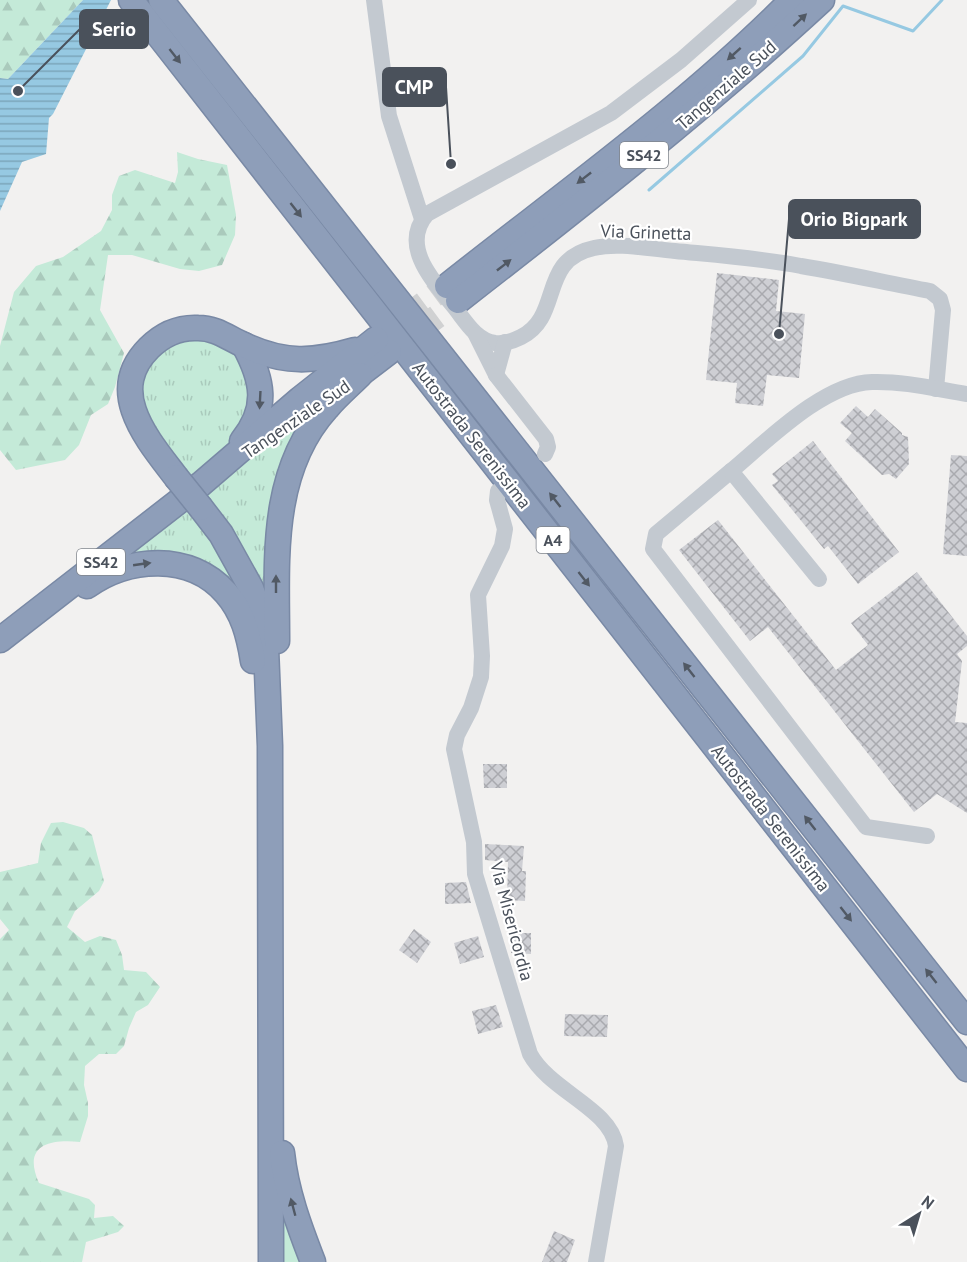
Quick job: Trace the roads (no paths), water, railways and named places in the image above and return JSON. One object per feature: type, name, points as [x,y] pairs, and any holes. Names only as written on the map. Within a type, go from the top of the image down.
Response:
[{"type":"highway","points":[[769,24],[779,0]]},
{"type":"highway","name":"Tangenziale Sud","points":[[792,0],[769,24],[682,101],[452,293],[610,182],[688,119],[822,0]]},
{"type":"highway","name":"Autostrada Serenissima","points":[[144,3],[967,1022]]},
{"type":"highway","name":"Autostrada Serenissima","points":[[144,3],[967,1069]]},
{"type":"highway","points":[[271,1262],[270,746],[266,648],[260,614],[238,561],[221,534],[143,432],[131,405],[130,390],[138,362],[156,341],[171,332],[187,328],[213,330],[244,345],[280,358],[306,360],[325,358],[349,351],[382,346]]},
{"type":"highway","points":[[201,484],[244,440],[259,412],[260,384],[255,366],[244,345]]},
{"type":"highway","name":"Tangenziale Sud","points":[[201,484],[360,375],[382,346]]},
{"type":"highway","name":"Tangenziale Sud","points":[[0,641],[201,484],[300,399],[382,346]]},
{"type":"highway","points":[[270,746],[278,726],[276,580],[277,534],[283,495],[291,468],[311,428],[326,408],[360,375]]},
{"type":"highway","points":[[0,641],[23,632],[90,584],[111,573],[129,566],[149,563],[182,566],[207,577],[226,593],[242,619],[254,666],[256,727],[270,746]]},
{"type":"highway","points":[[269,990],[279,1029],[280,1118],[286,1182],[295,1216],[313,1262]]},
{"type":"highway","points":[[263,1262],[270,1227]]},
{"type":"street","points":[[374,0],[389,116],[422,219]]},
{"type":"street","points":[[545,454],[548,447],[546,439],[496,375],[476,335],[427,273],[420,258],[417,241],[422,219],[427,214],[611,113],[681,60],[749,0]]},
{"type":"street","name":"Via Grinetta","points":[[505,342],[528,333],[538,325],[544,315],[558,272],[568,260],[581,252],[595,247],[621,247],[699,253],[799,265],[934,293],[940,299],[943,310],[936,389]]},
{"type":"street","points":[[476,335],[494,342],[505,342],[496,375]]},
{"type":"street","points":[[927,836],[866,827],[653,549],[656,534],[805,410],[834,391],[870,382],[897,383],[967,394]]},
{"type":"street","points":[[731,471],[819,579]]},
{"type":"street","name":"Via Misericordia","points":[[498,491],[497,500],[506,529],[502,546],[478,595],[481,677],[471,708],[457,735],[453,749],[474,842],[476,874],[530,1054],[542,1071],[598,1116],[615,1137],[616,1146],[597,1262]]},
{"type":"water","points":[[83,0],[111,0],[49,118],[46,154],[22,162],[0,211],[0,78],[8,79]]},
{"type":"waterway","points":[[649,190],[803,56],[843,6],[913,31],[942,0]]},
{"type":"tunnel","points":[[376,339],[447,286]]},
{"type":"tunnel","points":[[389,352],[458,301]]},
{"type":"place","name":"Serio","points":[[18,91]]},
{"type":"place","name":"CMP","points":[[451,164]]},
{"type":"place","name":"Orio Bigpark","points":[[779,334]]}]
